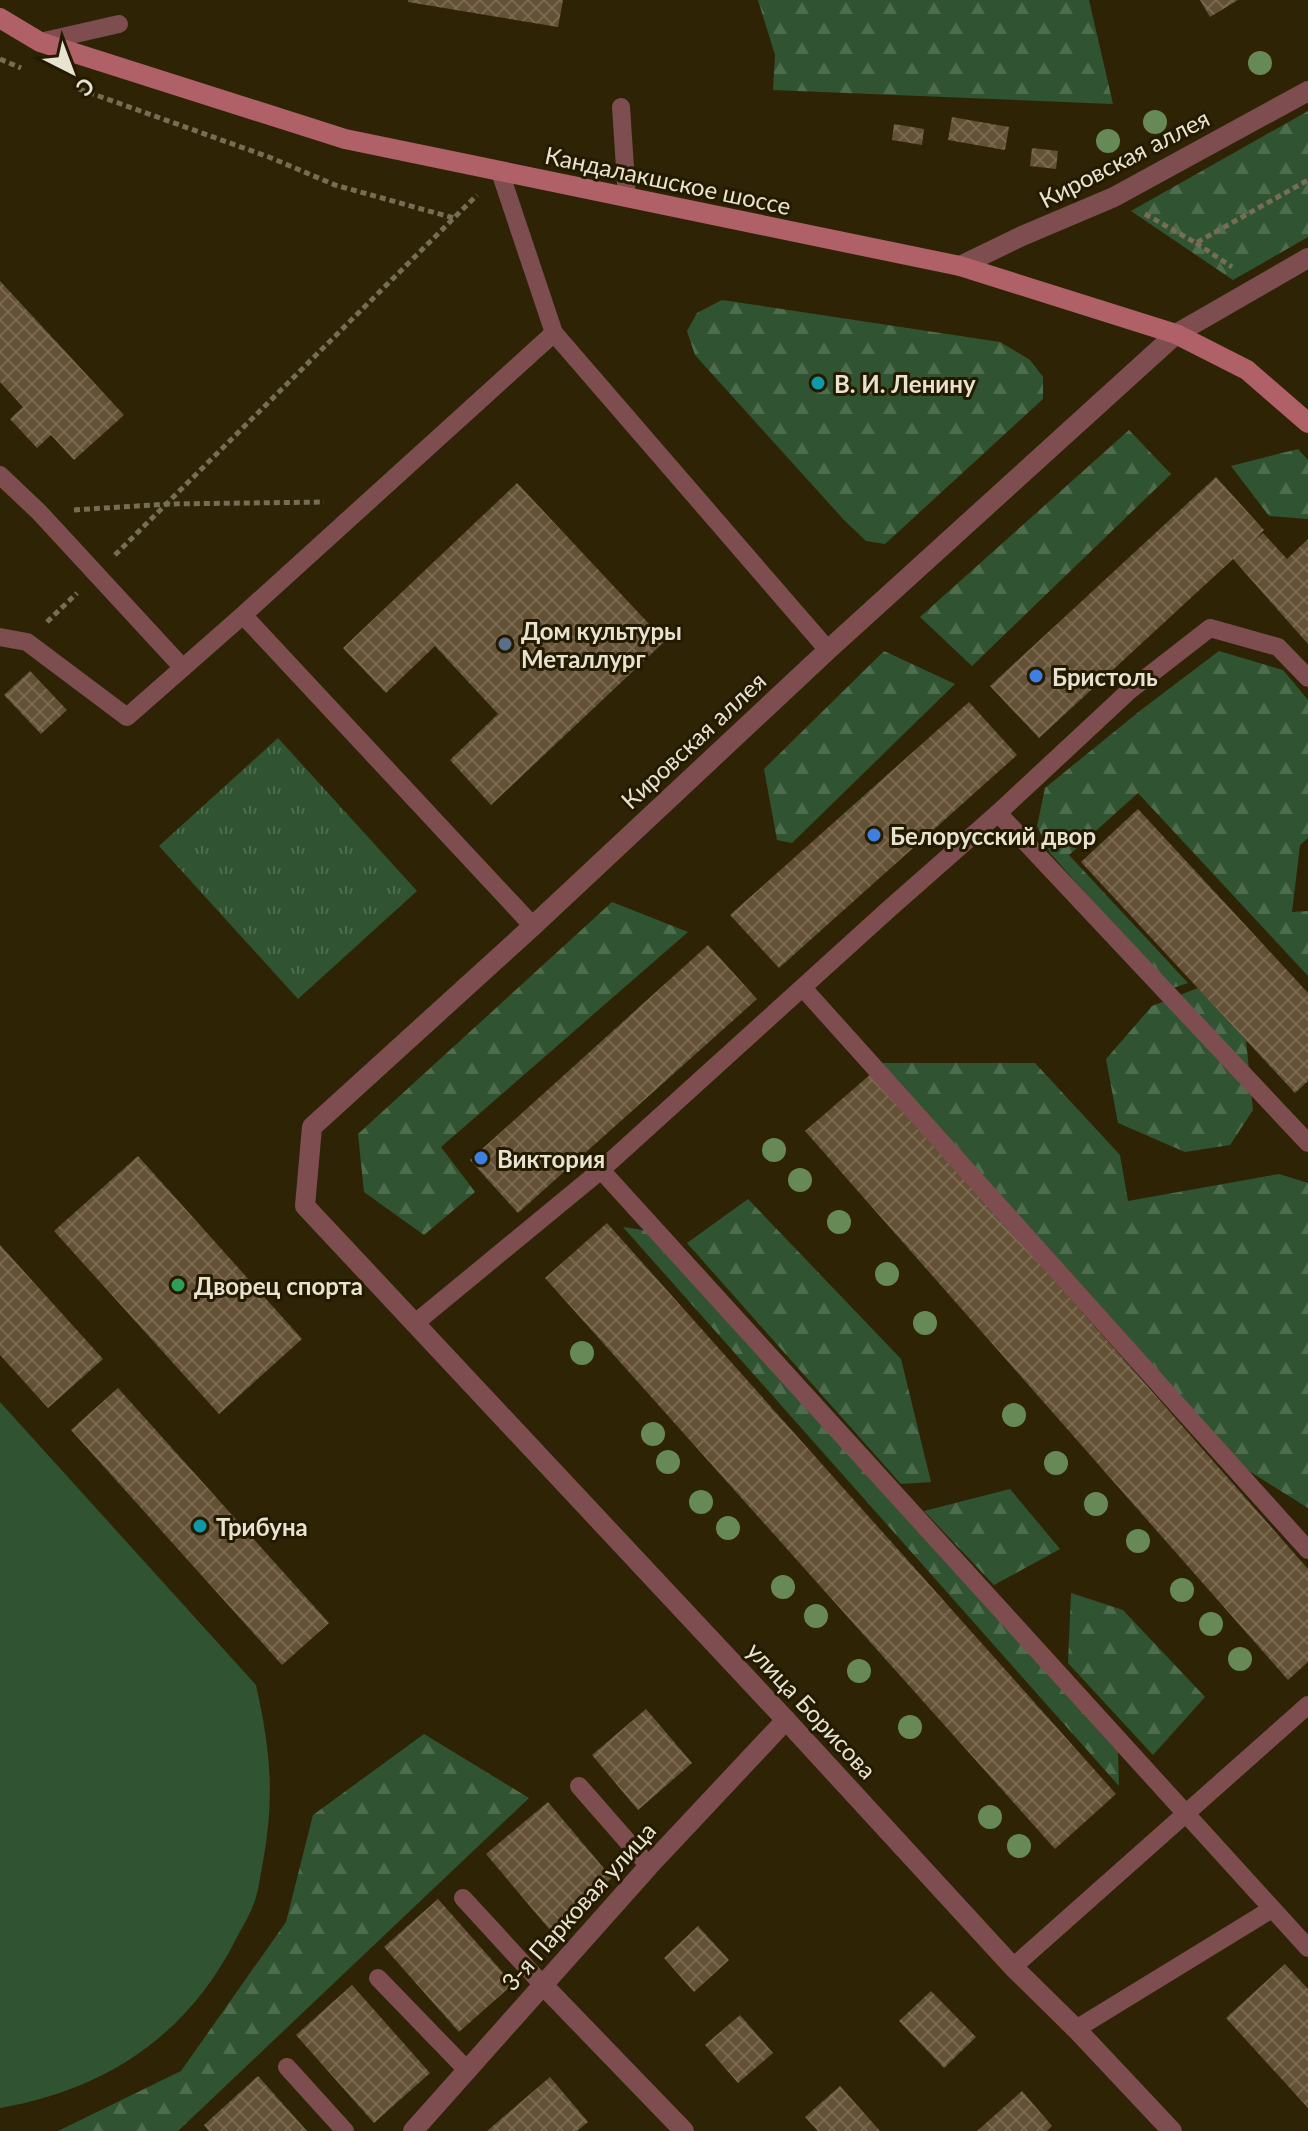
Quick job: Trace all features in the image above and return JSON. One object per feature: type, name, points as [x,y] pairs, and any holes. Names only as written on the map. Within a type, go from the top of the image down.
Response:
[{"type":"main road","name":"Кандалакшское шоссе","points":[[0,18],[40,42],[345,139],[960,266],[1176,334],[1247,370],[1308,423]]},
{"type":"street","name":"Кировская аллея","points":[[960,266],[1114,197],[1308,91]]},
{"type":"street","name":"Кировская аллея","points":[[414,1324],[305,1206],[312,1127],[533,926],[828,650],[1176,334],[1308,258]]},
{"type":"street","name":"улица Борисова","points":[[414,1324],[1013,1967],[1172,2131]]},
{"type":"street","name":"3-я Парковая улица","points":[[413,2131],[649,1866],[786,1720]]},
{"type":"street","points":[[542,1984],[684,2131]]},
{"type":"lane","points":[[40,42],[119,24]]},
{"type":"lane","points":[[621,107],[627,198]]},
{"type":"lane","points":[[500,172],[554,333],[828,650]]},
{"type":"lane","points":[[0,637],[27,642],[127,717],[554,333]]},
{"type":"lane","points":[[0,475],[39,512],[183,668]]},
{"type":"lane","points":[[243,615],[533,926]]},
{"type":"lane","points":[[414,1324],[601,1170],[1129,691],[1210,628],[1278,647],[1308,678]]},
{"type":"lane","points":[[998,813],[1305,1134]]},
{"type":"lane","points":[[803,988],[1308,1550]]},
{"type":"lane","points":[[601,1170],[1308,1948]]},
{"type":"lane","points":[[1013,1967],[1308,1705]]},
{"type":"lane","points":[[579,1786],[649,1866]]},
{"type":"lane","points":[[463,1898],[542,1984]]},
{"type":"lane","points":[[1076,2029],[1272,1909]]},
{"type":"lane","points":[[378,1978],[467,2070]]},
{"type":"lane","points":[[287,2067],[345,2131]]},
{"type":"path","points":[[0,59],[23,69]]},
{"type":"path","points":[[67,85],[269,157],[335,185],[454,218]]},
{"type":"path","points":[[27,642],[500,172]]},
{"type":"path","points":[[1196,243],[1308,180]]},
{"type":"path","points":[[1114,197],[1196,243],[1261,286]]},
{"type":"path","points":[[39,512],[168,504],[369,502]]},
{"type":"green space","points":[[758,0],[1089,0],[1113,104],[773,90],[775,55]]},
{"type":"green space","points":[[1308,111],[1308,237],[1233,280],[1131,211]]},
{"type":"green space","points":[[722,300],[1000,342],[1030,360],[1043,377],[1043,399],[885,544],[866,541],[695,355],[687,331],[697,313]]},
{"type":"green space","points":[[1129,430],[1171,474],[972,666],[920,617]]},
{"type":"green space","points":[[1298,449],[1308,460],[1308,519],[1269,516],[1231,466]]},
{"type":"green space","points":[[884,651],[955,684],[792,843],[777,840],[764,769]]},
{"type":"green space","points":[[1219,651],[1283,670],[1308,700],[1308,838],[1300,845],[1292,912],[1308,911],[1308,976],[1138,793],[1069,855],[1188,983],[1170,989],[1050,853],[1037,826],[1045,788]]},
{"type":"green space","points":[[278,738],[417,891],[298,999],[159,846]]},
{"type":"green space","points":[[612,902],[688,932],[441,1147],[475,1192],[424,1235],[364,1192],[358,1134]]},
{"type":"green space","points":[[1198,988],[1246,1040],[1253,1110],[1230,1145],[1185,1152],[1118,1123],[1106,1059],[1152,1006]]},
{"type":"green space","points":[[879,1063],[1035,1063],[1120,1155],[1128,1201],[1279,1174],[1308,1183],[1308,1508],[1241,1466]]},
{"type":"green space","points":[[748,1199],[901,1359],[931,1482],[901,1484],[687,1243]]},
{"type":"green space","points":[[623,1227],[649,1231],[1118,1752],[1119,1786]]},
{"type":"green space","points":[[0,1402],[256,1685],[268,1754],[270,1797],[266,1842],[254,1903],[215,1975],[192,2005],[167,2031],[107,2073],[38,2100],[0,2108]]},
{"type":"green space","points":[[1010,1489],[1060,1549],[994,1585],[924,1511]]},
{"type":"green space","points":[[1071,1593],[1123,1610],[1205,1697],[1153,1755],[1068,1663]]},
{"type":"green space","points":[[424,1734],[529,1798],[178,2131],[58,2131],[181,2071],[286,1922],[313,1815]]},
{"type":"building","points":[[408,0],[563,0],[558,27]]},
{"type":"building","points":[[1200,0],[1238,0],[1210,17]]},
{"type":"building","points":[[952,117],[1009,127],[1005,150],[948,140]]},
{"type":"building","points":[[894,124],[924,129],[922,145],[892,140]]},
{"type":"building","points":[[1032,148],[1058,151],[1056,169],[1030,166]]},
{"type":"building","points":[[0,281],[124,415],[74,460],[51,435],[37,448],[10,419],[23,407],[0,382]]},
{"type":"building","points":[[1216,477],[1264,530],[1253,542],[1263,533],[1287,559],[1308,539],[1308,644],[1233,559],[1039,738],[990,686]]},
{"type":"building","name":"Дом культуры Металлург","points":[[517,483],[665,641],[491,805],[450,760],[498,714],[435,646],[386,693],[343,648]]},
{"type":"building","points":[[30,671],[67,710],[41,734],[4,695]]},
{"type":"building","name":"Белорусский двор","points":[[969,702],[1017,755],[779,968],[730,915]]},
{"type":"building","points":[[1138,809],[1308,993],[1308,1081],[1295,1093],[1081,862]]},
{"type":"building","points":[[708,945],[757,999],[518,1213],[470,1160]]},
{"type":"building","points":[[872,1073],[1308,1569],[1308,1662],[1288,1680],[805,1131]]},
{"type":"building","name":"Дворец спорта","points":[[138,1156],[302,1339],[219,1414],[54,1231]]},
{"type":"building","points":[[607,1223],[1116,1794],[1055,1849],[545,1278]]},
{"type":"building","points":[[0,1245],[103,1359],[48,1408],[0,1355]]},
{"type":"building","name":"Трибуна","points":[[118,1388],[329,1623],[282,1665],[71,1430]]},
{"type":"building","points":[[646,1709],[692,1763],[638,1810],[592,1755]]},
{"type":"building","points":[[548,1802],[612,1878],[550,1930],[486,1854]]},
{"type":"building","points":[[438,1899],[513,1984],[459,2032],[384,1947]]},
{"type":"building","points":[[698,1926],[729,1960],[694,1992],[664,1958]]},
{"type":"building","points":[[1285,1964],[1308,1989],[1308,2108],[1226,2018]]},
{"type":"building","points":[[352,1985],[430,2073],[374,2123],[296,2035]]},
{"type":"building","points":[[931,1991],[976,2037],[944,2068],[899,2021]]},
{"type":"building","points":[[740,2015],[773,2053],[738,2083],[705,2045]]},
{"type":"building","points":[[258,2076],[307,2131],[209,2131],[204,2125]]},
{"type":"building","points":[[550,2077],[588,2122],[577,2131],[487,2131]]},
{"type":"building","points":[[840,2086],[880,2131],[818,2131],[805,2117]]},
{"type":"building","points":[[1022,2091],[1052,2126],[1047,2131],[977,2131]]},
{"type":"place","name":"В. И. Ленину","points":[[818,383]]},
{"type":"place","name":"Дом культуры Металлург","points":[[505,644]]},
{"type":"place","name":"Бристоль","points":[[1036,676]]},
{"type":"place","name":"Белорусский двор","points":[[874,835]]},
{"type":"place","name":"Виктория","points":[[481,1158]]},
{"type":"place","name":"Дворец спорта","points":[[178,1285]]},
{"type":"place","name":"Трибуна","points":[[200,1526]]}]
